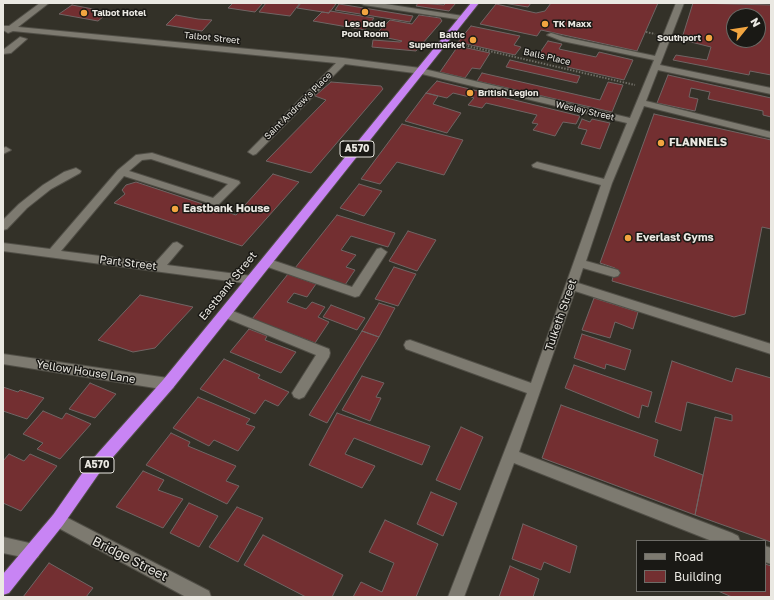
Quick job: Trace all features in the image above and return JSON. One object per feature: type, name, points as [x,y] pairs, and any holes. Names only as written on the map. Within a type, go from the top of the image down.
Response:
[{"type":"highway","name":"Eastbank Street","points":[[3,587],[58,520],[95,467],[168,384],[475,3]]},
{"type":"street","points":[[3,34],[7,28],[45,3]]},
{"type":"street","points":[[364,3],[463,18]]},
{"type":"street","name":"Tulketh Street","points":[[458,597],[535,390],[607,183],[641,103],[680,3]]},
{"type":"street","name":"Talbot Street","points":[[7,28],[343,61],[419,72]]},
{"type":"street","points":[[551,35],[771,91]]},
{"type":"street","points":[[3,52],[8,51],[23,39]]},
{"type":"street","name":"Saint Andrew's Place","points":[[254,152],[343,61]]},
{"type":"street","name":"Wesley Street","points":[[419,72],[633,122]]},
{"type":"street","points":[[641,103],[771,135]]},
{"type":"street","points":[[52,254],[122,172],[139,157],[152,156],[235,183],[215,202],[122,172]]},
{"type":"street","points":[[538,165],[607,183]]},
{"type":"street","points":[[3,226],[23,206],[47,187],[68,174],[76,171]]},
{"type":"street","points":[[158,267],[177,246]]},
{"type":"street","name":"Part Street","points":[[3,247],[252,280]]},
{"type":"street","points":[[266,262],[356,293],[381,252]]},
{"type":"street","points":[[579,263],[614,273]]},
{"type":"street","points":[[571,285],[771,349]]},
{"type":"street","points":[[225,313],[324,353],[299,393]]},
{"type":"street","points":[[410,345],[535,390]]},
{"type":"street","name":"Yellow House Lane","points":[[3,359],[168,384]]},
{"type":"street","points":[[510,455],[729,540]]},
{"type":"street","name":"Bridge Street","points":[[58,520],[203,597]]},
{"type":"street","points":[[3,545],[32,551]]},
{"type":"path","name":"Balls Place","points":[[444,40],[647,88]]},
{"type":"building","points":[[233,3],[263,3],[255,12],[228,8]]},
{"type":"building","points":[[266,3],[300,3],[290,16],[259,12]]},
{"type":"building","points":[[301,3],[336,4],[329,13],[297,8]]},
{"type":"building","points":[[418,3],[444,5],[446,3],[456,3],[449,11],[416,6]]},
{"type":"building","points":[[503,3],[531,3],[528,7]]},
{"type":"building","points":[[551,3],[658,3],[637,51],[541,30],[537,36],[480,24],[496,4],[536,13],[545,11]]},
{"type":"building","name":"Southport","points":[[693,3],[771,5],[771,75],[750,71],[749,75],[673,60],[676,55],[707,60],[711,47],[687,41],[683,35]]},
{"type":"building","points":[[339,4],[413,16],[410,22],[335,10]]},
{"type":"building","name":"Talbot Hotel","points":[[72,5],[109,12],[98,21],[59,14]]},
{"type":"building","points":[[330,11],[374,18],[365,30],[313,21],[322,12],[329,13]]},
{"type":"building","points":[[176,15],[212,20],[202,31],[166,25]]},
{"type":"building","points":[[419,15],[440,18],[442,21],[416,51],[372,47],[373,40],[402,41],[383,37],[385,35],[377,33],[390,20],[412,24]]},
{"type":"building","points":[[471,26],[520,36],[514,45],[521,47],[515,55],[458,42]]},
{"type":"building","points":[[548,41],[562,44],[559,49],[596,57],[599,52],[633,60],[624,80],[567,67],[570,61],[539,54]]},
{"type":"building","points":[[458,46],[490,53],[480,69],[472,68],[465,78],[440,72]]},
{"type":"building","points":[[510,60],[580,76],[577,83],[506,67]]},
{"type":"building","points":[[482,73],[600,100],[608,82],[623,85],[612,112],[477,81]]},
{"type":"building","points":[[668,75],[771,98],[771,117],[763,115],[763,111],[708,99],[710,92],[691,88],[689,97],[698,99],[695,111],[657,103]]},
{"type":"building","points":[[437,81],[580,116],[576,124],[563,122],[555,136],[533,130],[538,124],[532,123],[537,115],[486,103],[482,108],[468,105],[474,98],[453,93],[447,98],[426,93]]},
{"type":"building","points":[[331,82],[381,86],[383,89],[311,173],[266,161],[326,100],[315,96]]},
{"type":"building","points":[[426,93],[438,96],[433,104],[461,113],[447,133],[405,121]]},
{"type":"building","points":[[654,114],[771,140],[771,229],[762,227],[745,314],[734,317],[612,281],[615,268],[600,263]]},
{"type":"building","points":[[582,119],[590,122],[592,119],[610,123],[600,149],[581,144],[587,130],[578,128]]},
{"type":"building","points":[[402,124],[463,140],[444,175],[397,162],[380,184],[361,179]]},
{"type":"building","name":"Eastbank House","points":[[273,174],[299,182],[242,246],[114,203],[125,194],[122,190],[126,185],[136,182],[236,215]]},
{"type":"building","points":[[359,184],[382,191],[364,216],[340,208]]},
{"type":"building","points":[[337,215],[395,233],[388,247],[351,236],[341,250],[356,255],[346,267],[355,270],[345,285],[295,268]]},
{"type":"building","points":[[408,231],[436,240],[417,271],[389,261]]},
{"type":"building","points":[[394,267],[416,274],[398,306],[375,299]]},
{"type":"building","points":[[288,274],[316,284],[307,297],[294,293],[287,302],[306,309],[312,302],[325,307],[318,317],[329,322],[315,343],[252,319]]},
{"type":"building","points":[[140,295],[193,307],[155,348],[133,352],[98,340]]},
{"type":"building","points":[[594,298],[638,312],[633,329],[615,322],[610,338],[582,330]]},
{"type":"building","points":[[379,303],[395,308],[379,337],[362,331]]},
{"type":"building","points":[[331,305],[365,318],[357,330],[323,317]]},
{"type":"building","points":[[249,329],[267,336],[265,340],[296,352],[281,373],[230,352]]},
{"type":"building","points":[[362,331],[379,337],[327,423],[309,415]]},
{"type":"building","points":[[582,334],[631,350],[625,370],[606,364],[605,369],[574,358]]},
{"type":"building","points":[[224,359],[260,375],[258,378],[289,392],[278,406],[265,400],[255,414],[200,389]]},
{"type":"building","points":[[672,361],[732,382],[736,368],[771,378],[771,542],[695,515],[715,417],[732,421],[732,415],[687,402],[681,431],[655,422]]},
{"type":"building","points":[[574,365],[652,392],[648,407],[642,405],[639,418],[565,388]]},
{"type":"building","points":[[362,376],[384,383],[376,397],[381,398],[370,421],[342,410]]},
{"type":"building","points":[[90,383],[116,394],[95,418],[69,409]]},
{"type":"building","points":[[3,387],[18,392],[20,390],[44,398],[27,419],[3,411]]},
{"type":"building","points":[[198,397],[250,419],[246,424],[255,427],[238,451],[214,440],[209,446],[173,428]]},
{"type":"building","points":[[561,405],[658,440],[654,456],[703,475],[695,515],[542,458]]},
{"type":"building","points":[[43,411],[62,419],[66,413],[91,424],[60,459],[37,449],[43,443],[23,434]]},
{"type":"building","points":[[337,413],[430,446],[422,465],[354,438],[345,454],[375,466],[362,488],[309,465]]},
{"type":"building","points":[[461,427],[483,437],[460,490],[436,480]]},
{"type":"building","points":[[171,433],[190,442],[188,446],[236,466],[226,481],[239,486],[227,504],[146,465]]},
{"type":"building","points":[[9,454],[24,461],[30,454],[57,466],[21,511],[3,503],[3,461]]},
{"type":"building","points":[[143,471],[164,480],[158,490],[183,499],[163,528],[116,507]]},
{"type":"building","points":[[431,492],[457,503],[443,536],[417,524]]},
{"type":"building","points":[[189,503],[218,516],[199,547],[170,533]]},
{"type":"building","points":[[237,507],[263,518],[238,562],[209,547]]},
{"type":"building","points":[[385,520],[438,544],[416,597],[353,597],[361,582],[382,592],[394,563],[369,552]]},
{"type":"building","points":[[523,524],[577,546],[570,573],[544,562],[541,570],[512,559]]},
{"type":"building","points":[[263,535],[343,575],[332,597],[306,597],[244,565]]},
{"type":"building","points":[[49,563],[93,588],[86,597],[23,597]]},
{"type":"building","points":[[766,564],[771,566],[771,597],[732,597],[720,592],[766,592]]},
{"type":"building","points":[[510,566],[539,579],[533,597],[499,597]]},
{"type":"place","name":"Les Dodd Pool Room","points":[[365,12]]},
{"type":"place","name":"Talbot Hotel","points":[[84,13]]},
{"type":"place","name":"TK Maxx","points":[[545,24]]},
{"type":"place","name":"Southport","points":[[709,38]]},
{"type":"place","name":"Baltic Supermarket","points":[[473,40]]},
{"type":"place","name":"British Legion","points":[[470,93]]},
{"type":"place","name":"FLANNELS","points":[[661,143]]},
{"type":"place","name":"Eastbank House","points":[[175,209]]},
{"type":"place","name":"Everlast Gyms","points":[[628,238]]}]
